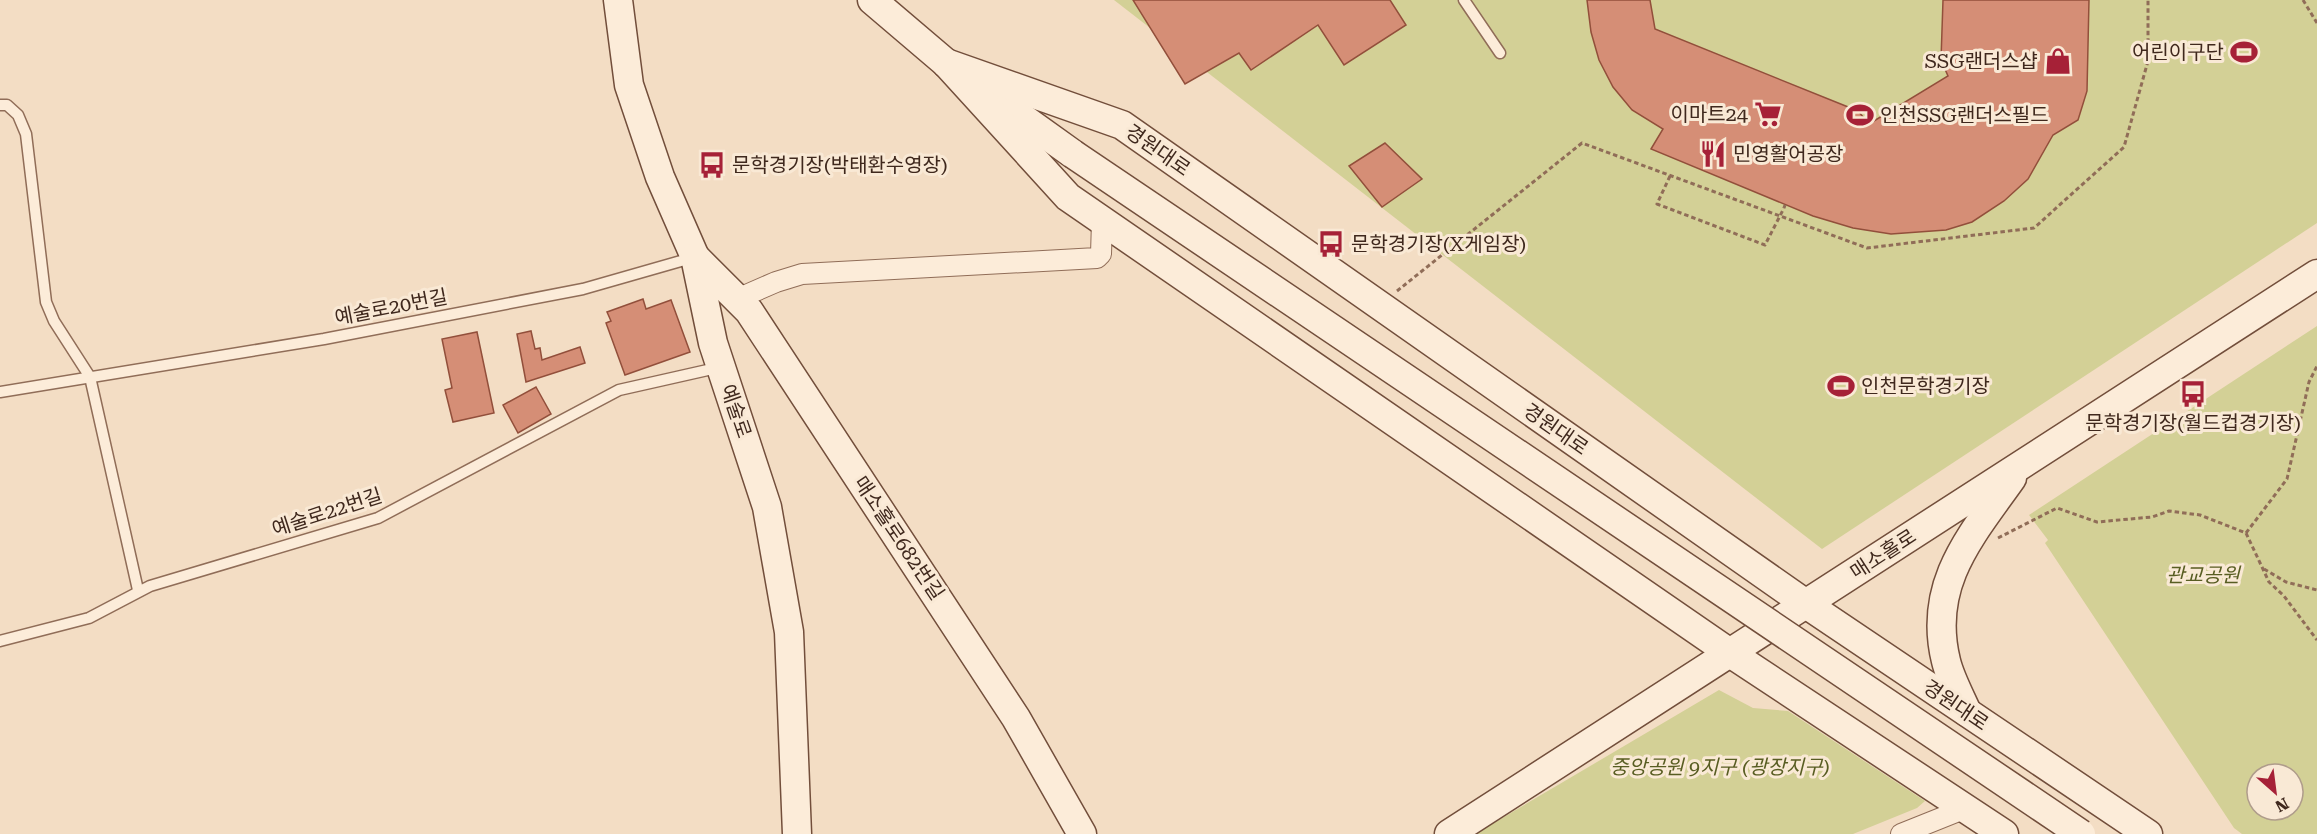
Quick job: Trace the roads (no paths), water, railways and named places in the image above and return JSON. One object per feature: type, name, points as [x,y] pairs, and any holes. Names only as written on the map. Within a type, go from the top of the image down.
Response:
[{"type":"main road","name":"예술로","points":[[618,0],[629,85],[660,177],[695,257],[713,343],[767,507],[789,632],[797,769],[797,834]]},
{"type":"main road","name":"경원대로","points":[[872,0],[946,63],[1073,154],[2081,834]]},
{"type":"main road","name":"경원대로","points":[[946,63],[1068,197],[1730,653],[2004,834]]},
{"type":"main road","name":"경원대로","points":[[946,63],[1122,125],[1806,604],[2148,834]]},
{"type":"main road","name":"매소홀로682번길","points":[[695,257],[749,311],[1016,718],[1082,834]]},
{"type":"main road","name":"매소홀로","points":[[1449,834],[2317,274]]},
{"type":"main road","points":[[1967,712],[1946,662],[1941,624],[1945,589],[1960,552],[2020,467]]},
{"type":"street","points":[[737,299],[776,282],[802,274],[1096,258],[1101,254],[1102,221]]},
{"type":"street","points":[[1901,834],[1965,808]]},
{"type":"lane","points":[[1464,0],[1500,53]]},
{"type":"lane","points":[[0,105],[7,105],[18,115],[26,134],[46,302],[54,321],[90,377],[138,590]]},
{"type":"lane","name":"예술로20번길","points":[[0,392],[324,339],[583,289],[695,257]]},
{"type":"lane","name":"예술로22번길","points":[[0,641],[89,618],[138,590],[378,518],[619,390],[721,367]]},
{"type":"place","name":"어린이구단","points":[[2244,52]]},
{"type":"place","name":"SSG랜더스샵","points":[[2058,61]]},
{"type":"place","name":"이마트24","points":[[1768,114]]},
{"type":"place","name":"인천SSG랜더스필드","points":[[1860,115]]},
{"type":"place","name":"민영활어공장","points":[[1713,154]]},
{"type":"place","name":"문학경기장(박태환수영장)","points":[[712,165]]},
{"type":"place","name":"문학경기장(X게임장)","points":[[1331,244]]},
{"type":"place","name":"인천문학경기장","points":[[1841,386]]},
{"type":"place","name":"문학경기장(월드컵경기장)","points":[[2193,394]]},
{"type":"park label","name":"관교공원","points":[[2203,575]]},
{"type":"park label","name":"중앙공원 9지구 (광장지구)","points":[[1720,767]]}]
